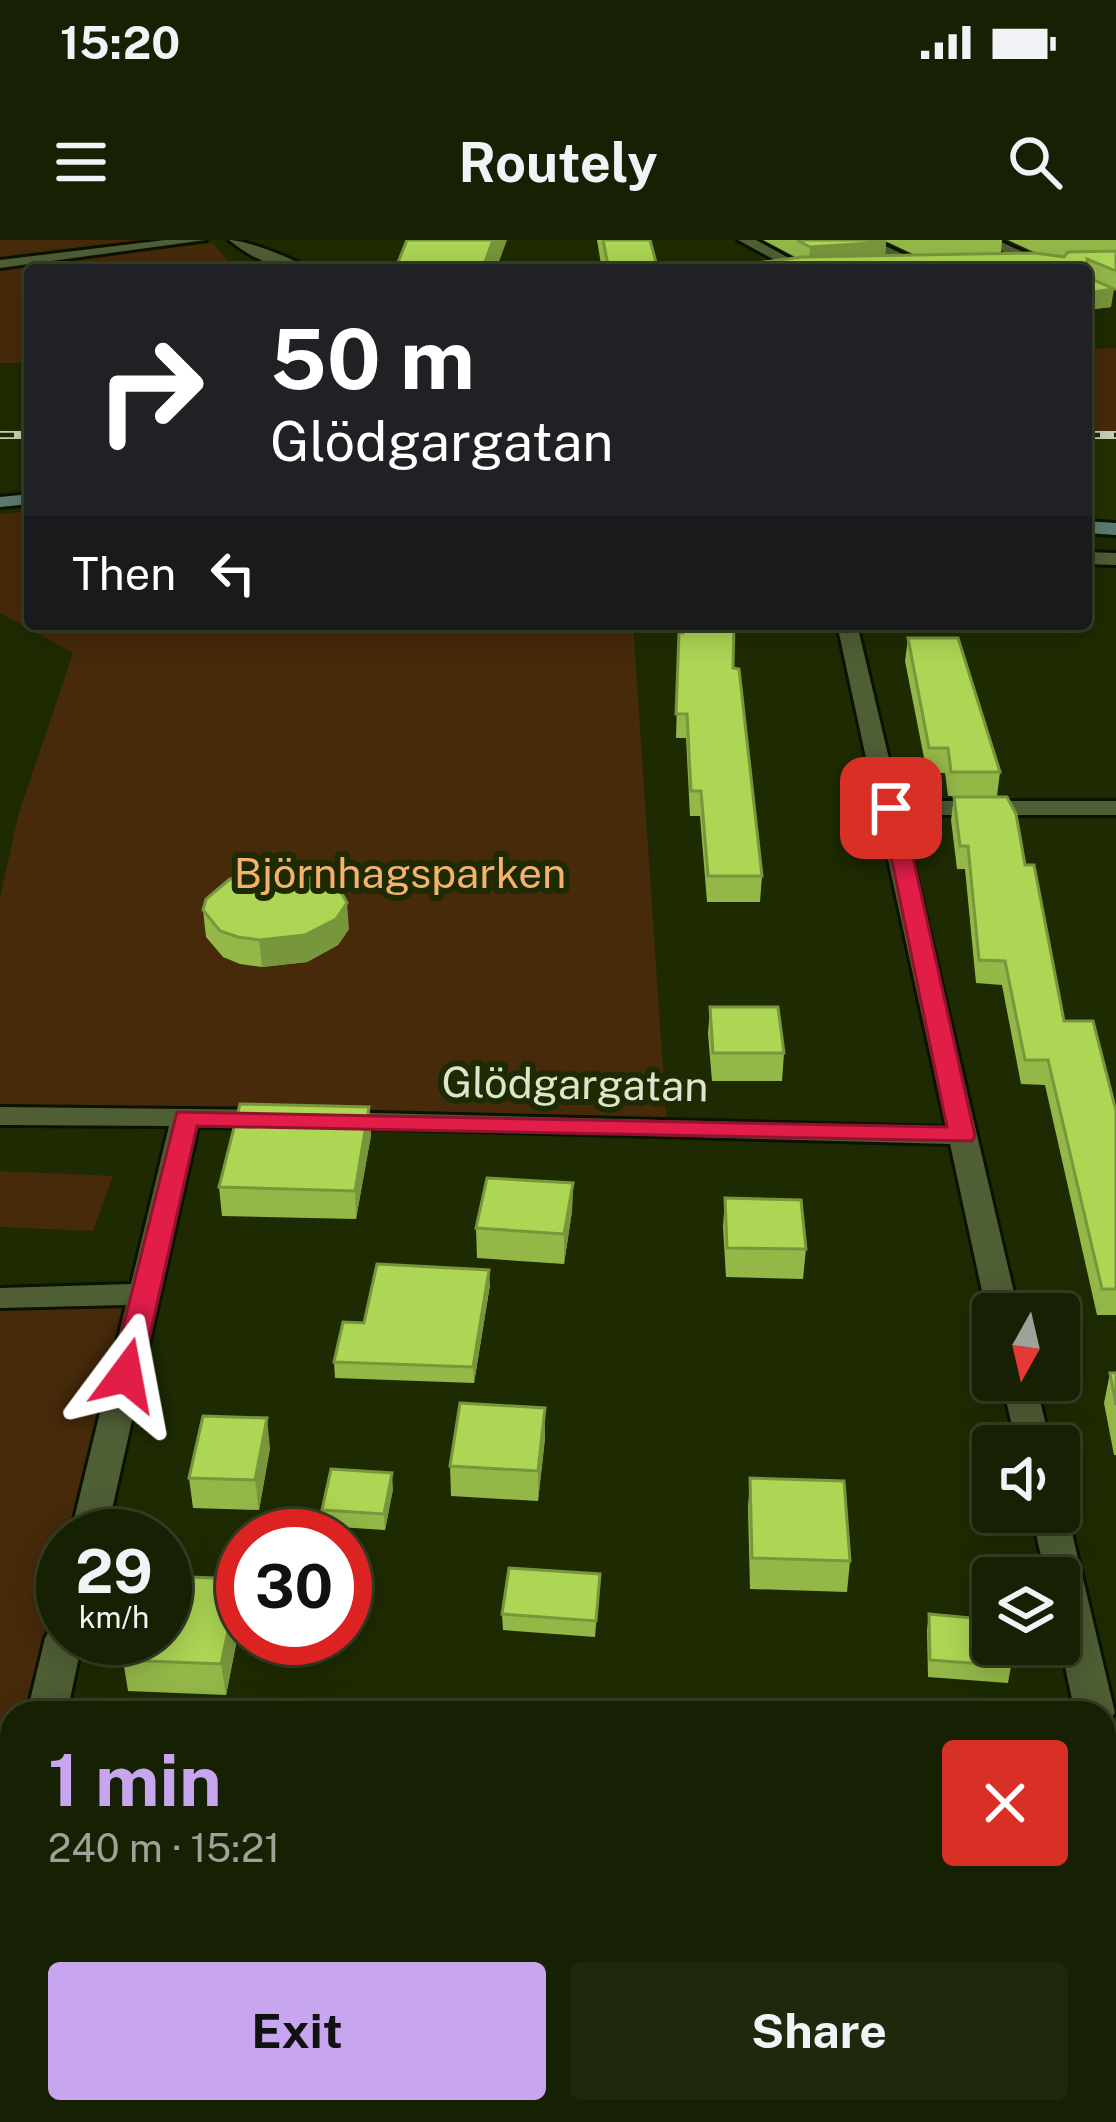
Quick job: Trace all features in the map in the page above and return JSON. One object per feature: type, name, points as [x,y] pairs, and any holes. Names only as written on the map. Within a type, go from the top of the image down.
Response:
[{"type":"street","points":[[0,264],[199,240]]},
{"type":"street","points":[[236,240],[281,264]]},
{"type":"street","points":[[745,240],[792,264]]},
{"type":"street","points":[[862,240],[923,264]]},
{"type":"street","points":[[985,240],[1043,264]]},
{"type":"street","points":[[996,263],[1078,261]]},
{"type":"street","points":[[849,630],[998,1293]]},
{"type":"street","points":[[891,808],[1116,808]]},
{"type":"street","name":"Glödgargatan","points":[[0,1116],[962,1136]]},
{"type":"street","points":[[94,1509],[186,1118]]},
{"type":"street","points":[[0,1298],[145,1294]]},
{"type":"street","points":[[1054,1533],[1092,1701]]},
{"type":"street","points":[[49,1701],[58,1665]]},
{"type":"shaded area","points":[[1092,431],[1116,431],[1116,529],[1092,527]]},
{"type":"green space","points":[[0,240],[182,240],[0,261]]},
{"type":"green space","points":[[213,243],[234,264],[27,264]]},
{"type":"green space","points":[[24,264],[24,363],[0,363],[0,267]]},
{"type":"green space","points":[[1116,348],[1116,431],[1092,431],[1092,349]]},
{"type":"green space","name":"Björnhagsparken","points":[[24,512],[24,626],[0,613],[0,514]]},
{"type":"green space","name":"Björnhagsparken","points":[[31,630],[633,630],[667,1128],[0,1116],[0,898],[18,816],[73,653]]},
{"type":"green space","points":[[0,1171],[113,1176],[93,1231],[0,1227]]},
{"type":"green space","points":[[145,1294],[88,1509],[36,1509],[36,1665],[47,1665],[37,1701],[0,1701],[0,1298]]},
{"type":"building","points":[[407,240],[493,240],[484,264],[397,264]]},
{"type":"building","points":[[603,240],[650,240],[656,264],[608,264]]},
{"type":"building","points":[[797,240],[881,240],[886,242],[810,247]]},
{"type":"building","points":[[1116,251],[1116,271],[1087,259],[1087,264],[748,264],[802,257],[1035,253],[1064,257],[1068,252]]},
{"type":"building","points":[[1092,279],[1114,289],[1092,292]]},
{"type":"building","points":[[734,630],[733,668],[739,669],[762,876],[708,876],[701,791],[691,791],[687,714],[676,714],[679,633]]},
{"type":"building","points":[[908,638],[958,638],[1000,772],[951,772],[948,748],[929,748]]},
{"type":"building","points":[[954,797],[1007,797],[1016,814],[1025,865],[1034,865],[1064,1021],[1093,1021],[1116,1111],[1116,1289],[1102,1289],[1048,1060],[1025,1060],[1005,961],[979,960],[968,846],[960,846]]},
{"type":"building","points":[[272,869],[312,873],[339,888],[347,903],[336,919],[305,935],[259,940],[220,931],[203,910],[206,899],[230,879]]},
{"type":"building","points":[[710,1007],[778,1007],[784,1053],[713,1053]]},
{"type":"building","points":[[240,1104],[369,1107],[355,1191],[219,1187]]},
{"type":"building","points":[[487,1178],[573,1183],[564,1234],[476,1228]]},
{"type":"building","points":[[725,1198],[801,1200],[806,1249],[727,1248]]},
{"type":"building","points":[[377,1264],[489,1270],[473,1367],[334,1362],[343,1322],[364,1323]]},
{"type":"building","points":[[1110,1373],[1116,1373],[1116,1405]]},
{"type":"building","points":[[460,1403],[545,1408],[538,1471],[450,1466]]},
{"type":"building","points":[[203,1416],[267,1418],[255,1480],[189,1478]]},
{"type":"building","points":[[331,1469],[392,1473],[384,1514],[372,1513],[372,1509],[322,1509]]},
{"type":"building","points":[[750,1478],[844,1481],[850,1561],[752,1558]]},
{"type":"building","points":[[509,1568],[600,1574],[596,1621],[502,1614]]},
{"type":"building","points":[[192,1577],[216,1578],[216,1664],[192,1663]]},
{"type":"building","points":[[929,1614],[972,1618],[972,1663],[930,1660]]},
{"type":"railway","points":[[0,435],[24,435]]},
{"type":"railway","points":[[1092,435],[1116,435]]},
{"type":"route","points":[[126,1375],[186,1118],[962,1136],[891,808]]}]
